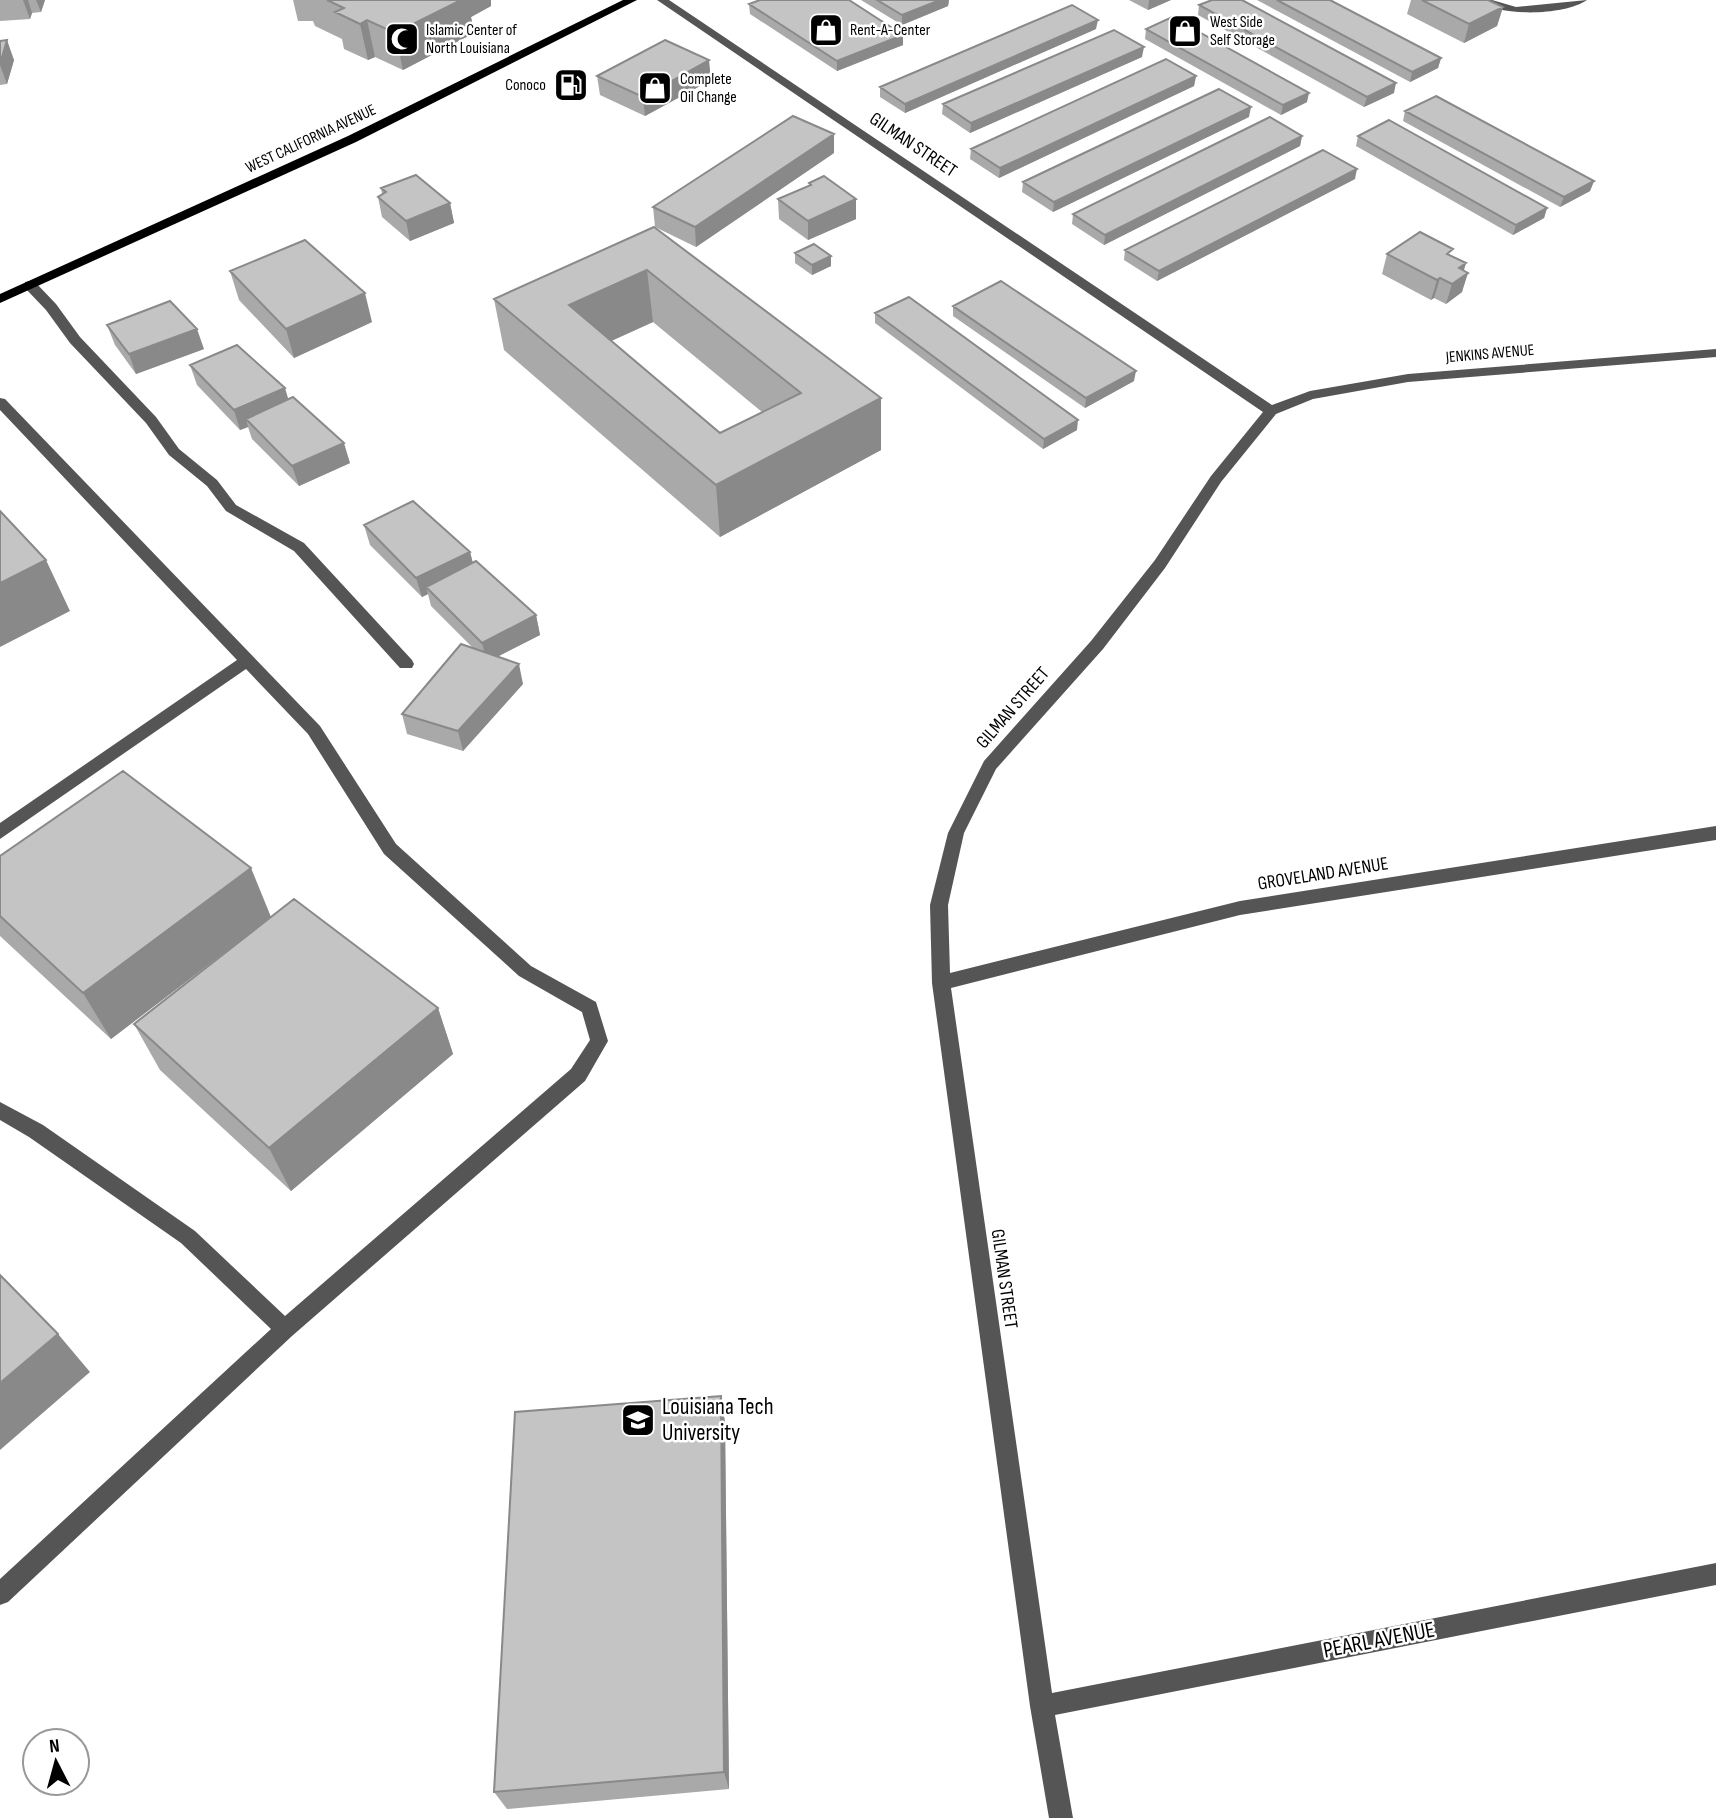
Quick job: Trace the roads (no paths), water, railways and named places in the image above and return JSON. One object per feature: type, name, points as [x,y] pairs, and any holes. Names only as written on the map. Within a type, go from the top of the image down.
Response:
[{"type":"main road","name":"WEST CALIFORNIA AVENUE","points":[[0,299],[352,139],[632,0]]},
{"type":"street","name":"GILMAN STREET","points":[[662,0],[1271,411],[1216,479],[1160,564],[1105,635],[990,765],[956,833],[939,905],[941,983],[1042,1706],[1061,1818]]},
{"type":"street","points":[[1480,0],[1516,10],[1550,8],[1582,0]]},
{"type":"street","points":[[30,285],[98,366],[151,419],[174,452],[212,483],[231,508],[299,547],[406,664]]},
{"type":"street","name":"JENKINS AVENUE","points":[[1271,411],[1310,396],[1408,378],[1716,354]]},
{"type":"street","points":[[0,402],[314,730],[390,849],[525,971],[590,1007],[599,1041],[578,1075],[285,1329],[0,1594]]},
{"type":"street","points":[[0,832],[247,661]]},
{"type":"street","name":"GROVELAND AVENUE","points":[[941,983],[1240,908],[1716,832]]},
{"type":"street","points":[[0,1110],[37,1131],[188,1237],[285,1329]]},
{"type":"street","name":"PEARL AVENUE","points":[[1042,1706],[1716,1574]]},
{"type":"place","name":"Rent-A-Center","points":[[826,30]]},
{"type":"place","name":"West Side Self Storage","points":[[1185,31]]},
{"type":"place","name":"Islamic Center of North Louisiana","points":[[402,39]]},
{"type":"place","name":"Conoco","points":[[571,85]]},
{"type":"place","name":"Complete Oil Change","points":[[655,88]]},
{"type":"place","name":"Louisiana Tech University","points":[[638,1420]]}]
